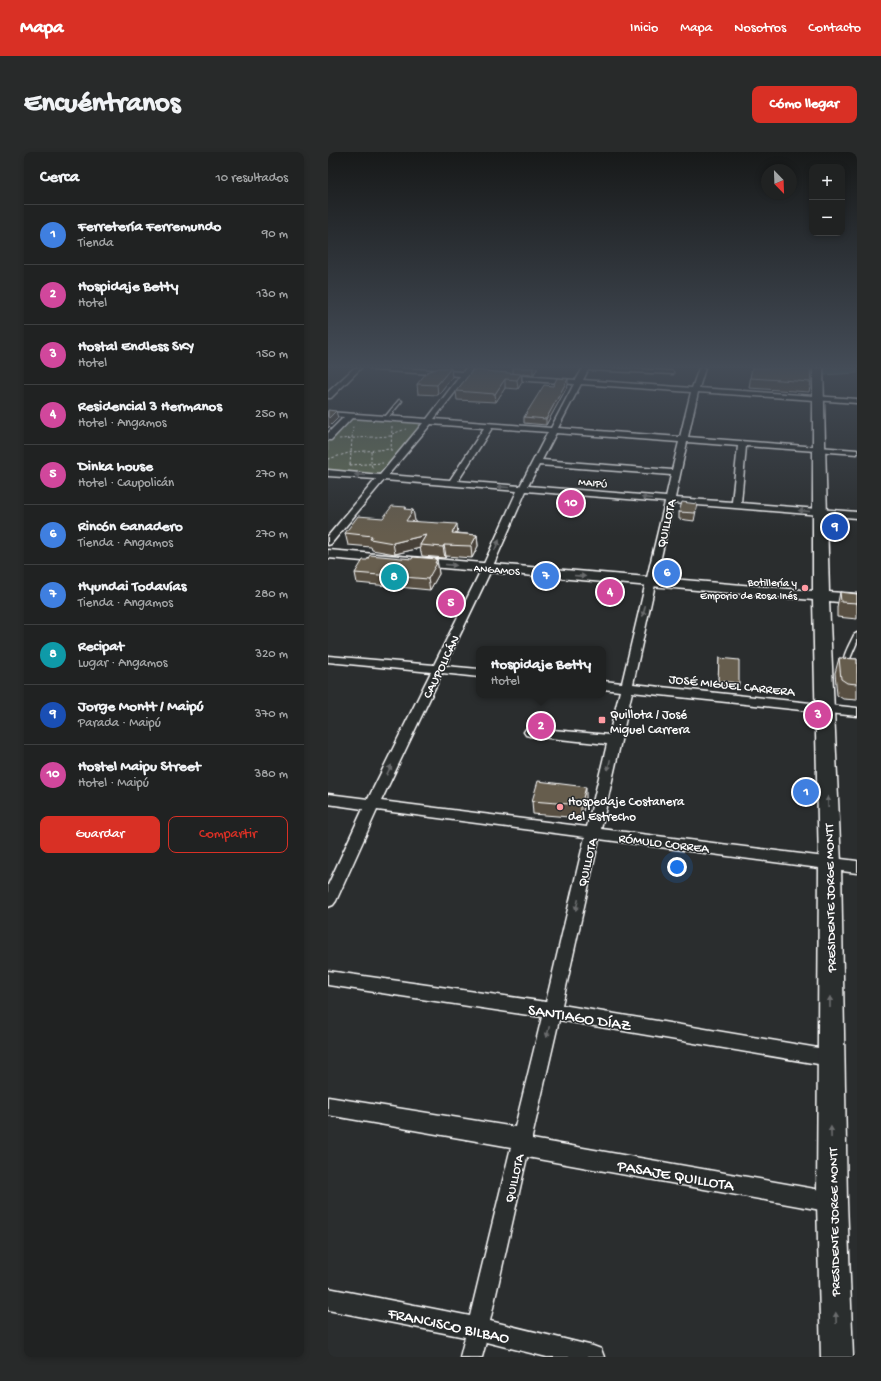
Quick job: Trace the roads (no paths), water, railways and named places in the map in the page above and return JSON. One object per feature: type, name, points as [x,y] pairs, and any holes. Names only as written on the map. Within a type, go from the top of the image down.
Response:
[{"type":"main road","name":"PRESIDENTE JORGE MONTT","points":[[819,424],[821,596],[830,864],[832,1202],[837,1357]]},
{"type":"main road","name":"ANGAMOS","points":[[328,554],[857,599]]},
{"type":"street","points":[[328,438],[342,424]]},
{"type":"street","points":[[328,542],[426,424]]},
{"type":"street","points":[[478,424],[684,440],[742,442],[857,452]]},
{"type":"street","name":"CAUPOLICÁN","points":[[328,900],[372,805],[439,670],[523,488],[556,424]]},
{"type":"street","name":"QUILLOTA","points":[[471,1357],[687,424]]},
{"type":"street","points":[[452,483],[490,425]]},
{"type":"street","points":[[736,505],[742,442]]},
{"type":"street","points":[[537,462],[676,473]]},
{"type":"street","name":"MAIPÚ","points":[[328,473],[857,515]]},
{"type":"street","points":[[328,659],[476,673]]},
{"type":"street","name":"JOSÉ MIGUEL CARRERA","points":[[606,685],[857,712]]},
{"type":"street","points":[[530,732],[615,740]]},
{"type":"street","name":"RÓMULO CORREA","points":[[328,799],[857,867]]},
{"type":"street","name":"SANTIAGO DÍAZ","points":[[328,978],[552,1012],[830,1058]]},
{"type":"street","name":"PASAJE QUILLOTA","points":[[328,1106],[832,1202]]},
{"type":"street","name":"FRANCISCO BILBAO","points":[[328,1299],[478,1329],[593,1357]]},
{"type":"lane","points":[[857,635],[846,660],[846,666],[857,670]]},
{"type":"place","name":"Hostel Maipu Street","points":[[571,503]]},
{"type":"place","name":"Jorge Montt / Maipú","points":[[835,527]]},
{"type":"place","name":"Rincón Ganadero","points":[[667,573]]},
{"type":"place","name":"Hyundai Todavías","points":[[546,576]]},
{"type":"place","name":"Recipat","points":[[394,577]]},
{"type":"place","name":"Botillería y Emporio de Rosa Inés","points":[[805,588]]},
{"type":"place","name":"Residencial 3 Hermanos","points":[[610,592]]},
{"type":"place","name":"Dinka house","points":[[451,603]]},
{"type":"place","name":"Hostal Endless SKY","points":[[818,715]]},
{"type":"place","name":"Quillota / José Miguel Carrera","points":[[602,720]]},
{"type":"place","name":"Hospidaje Betty","points":[[541,726]]},
{"type":"place","name":"Ferretería Ferremundo","points":[[806,792]]},
{"type":"place","name":"Hospedaje Costanera del Estrecho","points":[[560,807]]}]
